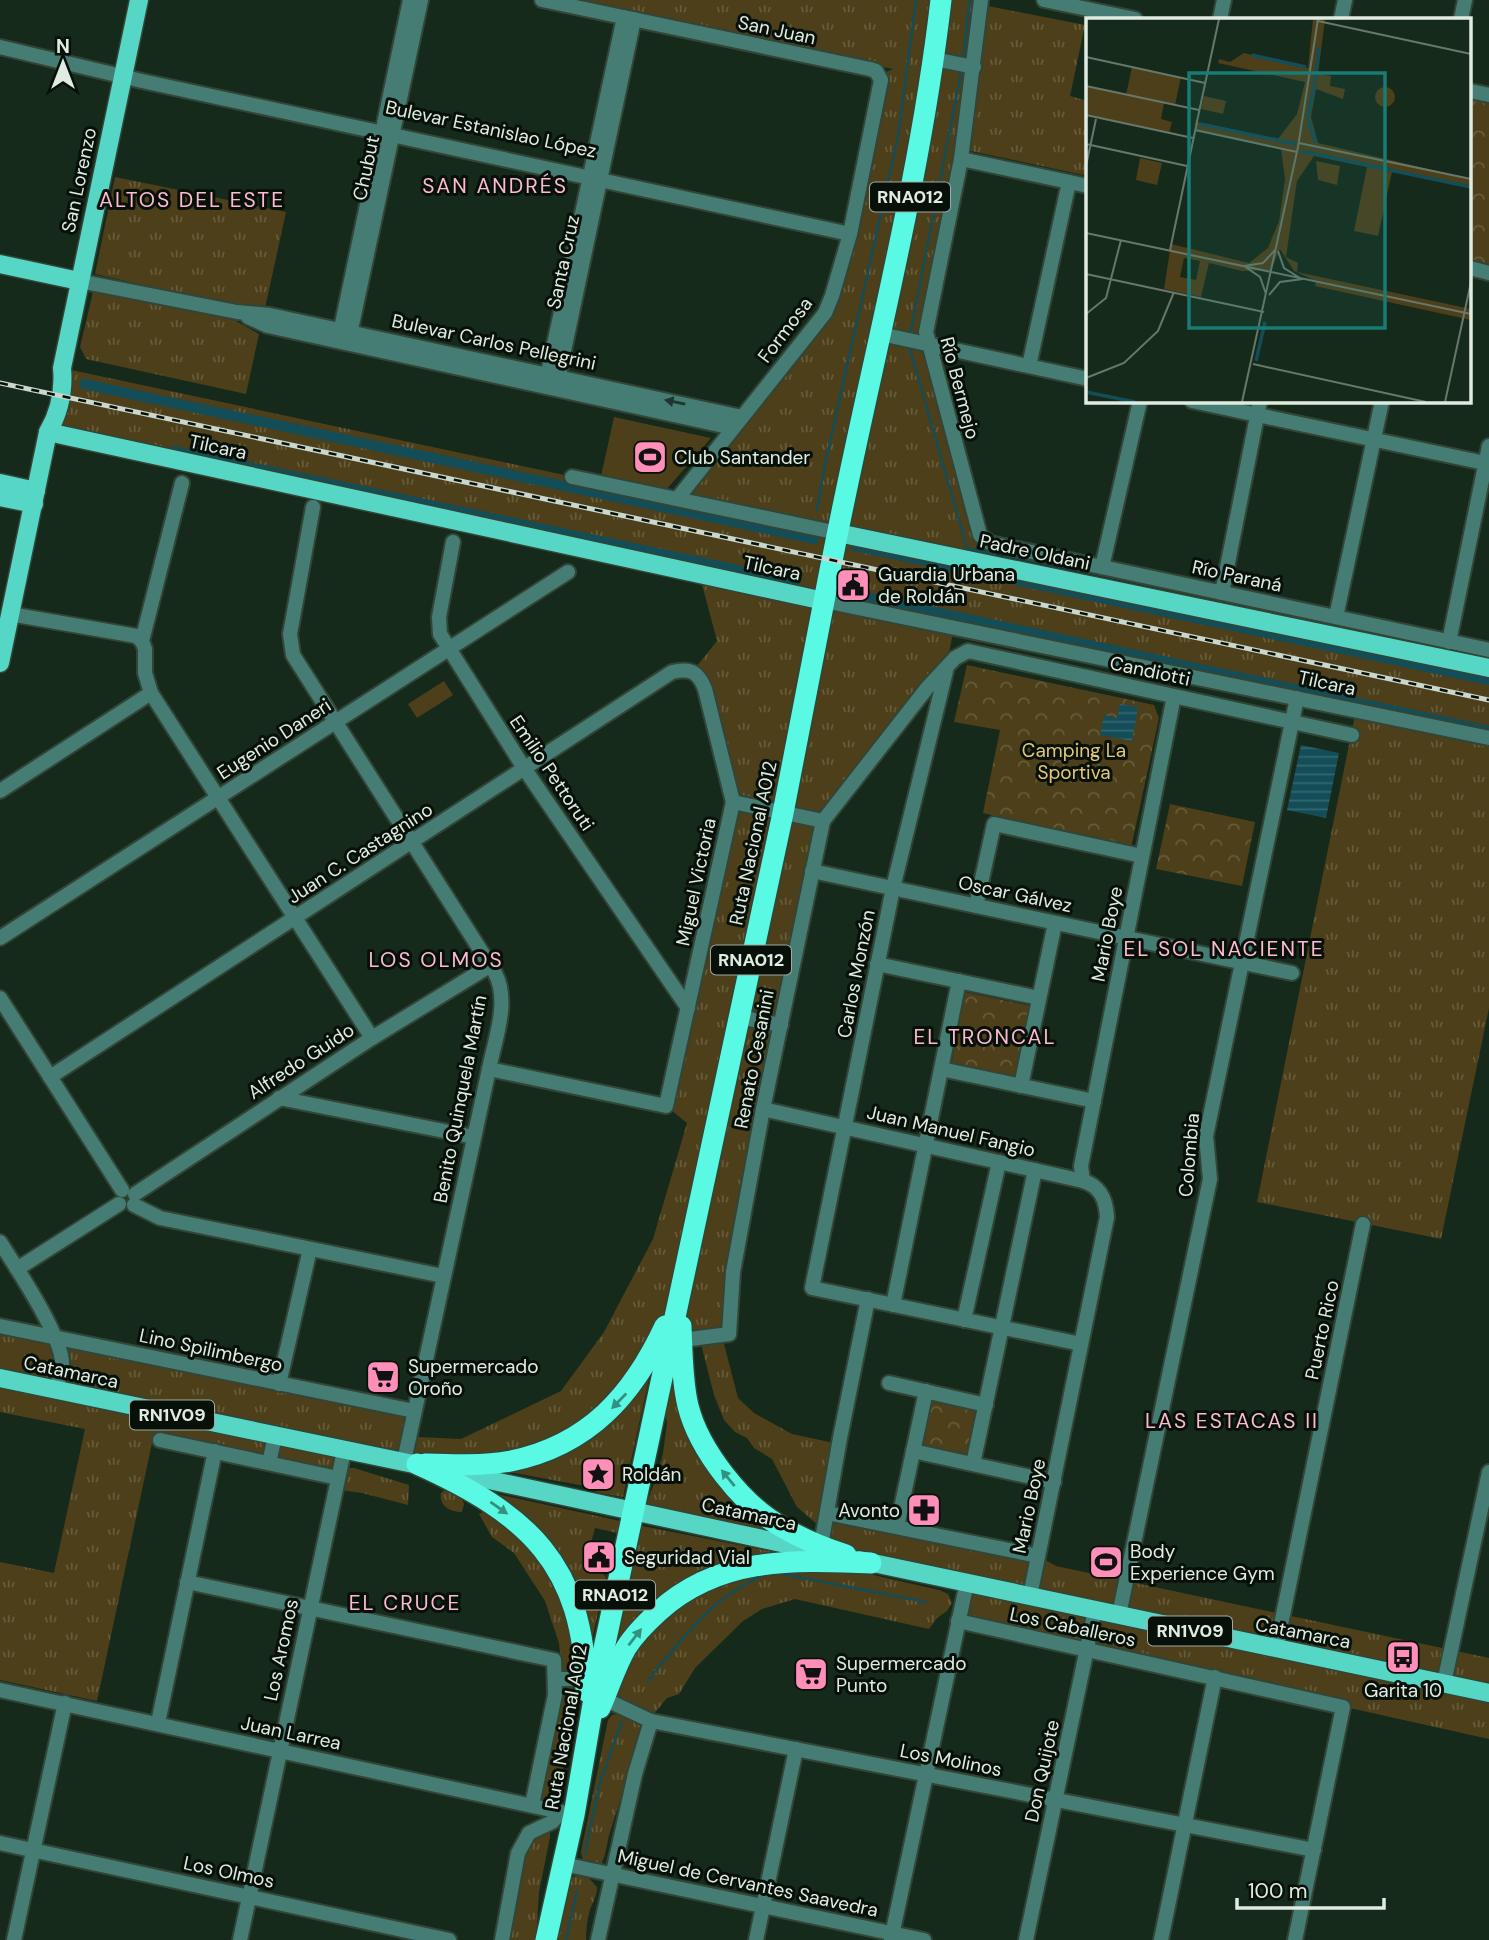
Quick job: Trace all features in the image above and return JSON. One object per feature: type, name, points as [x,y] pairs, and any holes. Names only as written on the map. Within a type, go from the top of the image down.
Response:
[{"type":"highway","name":"Ruta Nacional A012","points":[[546,1940],[563,1864],[567,1813],[588,1735],[593,1692],[783,813],[824,601],[918,157],[941,0]]},
{"type":"highway","points":[[410,1463],[478,1465],[511,1461],[540,1453],[564,1442],[592,1425],[616,1405],[644,1368],[669,1342],[696,1430],[727,1478],[751,1504],[779,1526],[821,1549],[872,1563]]},
{"type":"highway","points":[[410,1463],[449,1479],[501,1508],[545,1551],[561,1576],[574,1605],[593,1692]]},
{"type":"highway","points":[[593,1692],[645,1624],[694,1584],[726,1572],[764,1564],[804,1560],[872,1563]]},
{"type":"main road","name":"San Lorenzo","points":[[0,663],[8,606],[35,498],[48,432],[46,416],[56,395],[54,381],[62,368],[139,0]]},
{"type":"main road","name":"Bulevar Carlos Pellegrini","points":[[0,264],[79,281]]},
{"type":"main road","name":"Tilcara","points":[[48,432],[824,601]]},
{"type":"main road","points":[[0,483],[35,498]]},
{"type":"main road","points":[[0,497],[35,498]]},
{"type":"main road","name":"Padre Oldani","points":[[838,533],[1489,668]]},
{"type":"main road","name":"Catamarca","points":[[0,1378],[821,1549]]},
{"type":"main road","name":"Catamarca","points":[[872,1563],[1489,1693]]},
{"type":"street","name":"Chubut","points":[[388,131],[410,0]]},
{"type":"street","name":"Chubut","points":[[344,337],[388,131],[421,0]]},
{"type":"street","name":"San Juan","points":[[542,0],[870,69],[879,75]]},
{"type":"street","name":"Río Bermejo","points":[[980,535],[926,332],[961,159],[981,0]]},
{"type":"street","points":[[1044,0],[1099,6],[1132,18]]},
{"type":"street","points":[[1220,18],[1224,0]]},
{"type":"street","points":[[1341,18],[1345,0]]},
{"type":"street","points":[[1461,18],[1465,0]]},
{"type":"street","name":"Santa Cruz","points":[[552,382],[629,18]]},
{"type":"street","name":"Bulevar Estanislao López","points":[[0,47],[142,81],[851,230]]},
{"type":"street","points":[[934,59],[974,67]]},
{"type":"street","name":"Formosa","points":[[677,499],[825,313],[851,230],[881,86],[879,75]]},
{"type":"street","points":[[961,159],[1086,186]]},
{"type":"street","points":[[1029,366],[1069,182]]},
{"type":"street","points":[[1472,269],[1489,273]]},
{"type":"street","name":"Bulevar Carlos Pellegrini","points":[[79,281],[237,312],[738,423]]},
{"type":"street","points":[[881,334],[1086,379]]},
{"type":"street","points":[[1102,567],[1140,402]]},
{"type":"street","points":[[1202,402],[1259,408],[1374,439],[1487,463]]},
{"type":"street","points":[[1336,617],[1382,402]]},
{"type":"street","points":[[1222,593],[1259,408]]},
{"type":"street","points":[[1449,642],[1489,446]]},
{"type":"street","name":"Padre Oldani","points":[[572,477],[838,533]]},
{"type":"street","points":[[142,641],[182,483]]},
{"type":"street","name":"Benito Quinquela Martín","points":[[313,506],[290,641],[297,662],[491,965],[499,980],[502,997],[489,1069],[414,1411],[410,1463]]},
{"type":"street","name":"Río Paraná","points":[[980,535],[990,543],[1000,546],[1489,650]]},
{"type":"street","name":"Emilio Pettoruti","points":[[453,542],[439,617],[440,634],[524,768],[688,1009]]},
{"type":"street","points":[[999,566],[1000,546]]},
{"type":"street","name":"Eugenio Daneri","points":[[0,938],[568,572]]},
{"type":"street","name":"Tilcara","points":[[824,601],[1489,738]]},
{"type":"street","points":[[8,606],[136,636],[142,641],[145,649],[145,673],[151,693],[372,1038]]},
{"type":"street","points":[[1028,664],[1033,643]]},
{"type":"street","name":"Candiotti","points":[[946,669],[968,651],[1352,735]]},
{"type":"street","name":"Juan C. Castagnino","points":[[50,1077],[671,672],[683,669],[693,671]]},
{"type":"street","name":"Renato Cesanini","points":[[669,1342],[729,1335],[733,1272],[763,1109],[822,821],[927,688],[946,669]]},
{"type":"street","name":"Carlos Monzón","points":[[868,1299],[812,1288],[893,888],[946,669]]},
{"type":"street","name":"Miguel Victoria","points":[[489,1069],[666,1106],[733,802],[705,689],[701,678],[693,671]]},
{"type":"street","points":[[0,790],[151,693]]},
{"type":"street","name":"Mario Boye","points":[[1030,1596],[1107,1217],[1104,1198],[1098,1189],[1083,1181],[1081,1166],[1174,696]]},
{"type":"street","name":"Colombia","points":[[1119,1615],[1210,1179],[1206,1136],[1297,698]]},
{"type":"street","points":[[733,802],[822,821]]},
{"type":"street","points":[[976,906],[994,824],[1142,856]]},
{"type":"street","name":"Oscar Gálvez","points":[[812,871],[1292,973]]},
{"type":"street","points":[[1021,1086],[1055,923]]},
{"type":"street","points":[[877,964],[1039,998]]},
{"type":"street","name":"Alfredo Guido","points":[[17,1269],[372,1038],[491,965]]},
{"type":"street","points":[[893,1305],[959,981]]},
{"type":"street","points":[[0,999],[127,1198],[160,1218],[443,1276]]},
{"type":"street","points":[[739,1017],[780,1025]]},
{"type":"street","points":[[941,1069],[1094,1101]]},
{"type":"street","points":[[279,1098],[474,1137]]},
{"type":"street","name":"Juan Manuel Fangio","points":[[763,1109],[1083,1181]]},
{"type":"street","points":[[964,1320],[999,1162]]},
{"type":"street","points":[[973,1464],[1035,1170]]},
{"type":"street","name":"Puerto Rico","points":[[1276,1649],[1363,1224]]},
{"type":"street","points":[[0,1242],[54,1337],[62,1362],[56,1390]]},
{"type":"street","points":[[279,1384],[310,1248]]},
{"type":"street","points":[[821,1549],[868,1299],[1081,1344]]},
{"type":"street","name":"Lino Spilimbergo","points":[[0,1326],[414,1411]]},
{"type":"street","points":[[889,1383],[986,1405]]},
{"type":"street","points":[[897,1527],[926,1391]]},
{"type":"street","points":[[269,1463],[275,1436]]},
{"type":"street","points":[[160,1440],[338,1478]]},
{"type":"street","points":[[158,1723],[215,1451]]},
{"type":"street","name":"Los Aromos","points":[[240,1940],[344,1451]]},
{"type":"street","points":[[914,1451],[1054,1482]]},
{"type":"street","points":[[1444,1684],[1489,1472]]},
{"type":"street","points":[[827,1513],[1038,1556]]},
{"type":"street","points":[[187,1582],[554,1660],[555,1695],[532,1805]]},
{"type":"street","points":[[892,1937],[967,1582]]},
{"type":"street","name":"Don Quijote","points":[[1026,1940],[1095,1610]]},
{"type":"street","name":"Los Caballeros","points":[[958,1621],[1343,1707],[1314,1850]]},
{"type":"street","points":[[1161,1940],[1215,1678]]},
{"type":"street","points":[[555,1679],[593,1692]]},
{"type":"street","name":"Juan Larrea","points":[[0,1690],[567,1813]]},
{"type":"street","name":"Los Molinos","points":[[593,1692],[651,1721],[1314,1850]]},
{"type":"street","points":[[14,1940],[65,1703]]},
{"type":"street","points":[[598,1940],[635,1774],[651,1721]]},
{"type":"street","points":[[756,1940],[796,1749]]},
{"type":"street","points":[[502,1940],[518,1853],[528,1833],[567,1813]]},
{"type":"street","name":"Los Olmos","points":[[0,1843],[449,1940]]},
{"type":"street","points":[[1295,1940],[1314,1850]]},
{"type":"street","name":"Miguel de Cervantes Saavedra","points":[[563,1864],[763,1906],[892,1937],[924,1940]]},
{"type":"green space","points":[[569,0],[981,0],[926,332],[980,535],[972,560],[1489,668],[1489,1008],[1441,1239],[1257,1202],[1356,710],[954,627],[946,669],[823,821],[763,1109],[729,1334],[681,1340],[616,1405],[511,1461],[344,1451],[338,1478],[160,1440],[152,1443],[97,1701],[0,1680],[0,1562],[54,1573],[85,1429],[0,1412],[0,1326],[423,1413],[418,1437],[461,1439],[561,1391],[604,1332],[653,1239],[687,1123],[666,1106],[733,802],[693,671],[717,641],[699,573],[48,432],[50,399],[62,368],[677,499],[825,313],[879,75],[893,69]]},
{"type":"green space","points":[[988,6],[1085,25],[1070,96],[1086,100],[1086,176],[971,151]]},
{"type":"green space","points":[[1472,97],[1489,100],[1489,270],[1472,266]]},
{"type":"green space","points":[[115,177],[286,212],[265,308],[240,307],[95,274]]},
{"type":"green space","points":[[93,292],[234,320],[259,334],[246,394],[86,359],[80,347]]},
{"type":"green space","name":"Club Santander","points":[[614,417],[711,438],[666,490],[601,476]]},
{"type":"green space","name":"Camping La Sportiva","points":[[967,665],[1154,705],[1159,718],[1131,848],[983,813],[1000,730],[954,722]]},
{"type":"green space","points":[[444,681],[453,695],[417,718],[408,704]]},
{"type":"green space","points":[[1170,804],[1255,822],[1242,886],[1156,869]]},
{"type":"green space","points":[[965,992],[1031,1006],[1017,1079],[951,1066]]},
{"type":"green space","points":[[723,1340],[738,1398],[754,1413],[792,1434],[834,1443],[818,1525],[797,1507],[772,1459],[754,1448],[747,1438],[735,1432],[724,1420],[714,1395],[701,1344]]},
{"type":"green space","points":[[673,1373],[686,1413],[776,1533],[646,1504],[663,1453],[667,1423],[665,1412]]},
{"type":"green space","points":[[650,1374],[623,1497],[599,1493],[585,1486],[498,1470],[525,1462]]},
{"type":"green space","points":[[930,1399],[980,1410],[970,1459],[919,1448]]},
{"type":"green space","points":[[348,1468],[409,1485],[408,1505],[340,1490]]},
{"type":"green space","points":[[446,1489],[461,1497],[464,1504],[462,1512],[453,1511],[444,1505],[441,1493]]},
{"type":"green space","points":[[487,1492],[620,1521],[617,1533],[595,1528],[588,1553],[591,1567],[606,1576],[590,1649],[578,1603]]},
{"type":"green space","points":[[485,1511],[497,1518],[518,1538],[561,1584],[578,1669],[573,1673],[562,1671],[559,1643],[545,1601],[514,1553],[492,1537],[479,1514]]},
{"type":"green space","points":[[827,1513],[1038,1556],[1056,1566],[1489,1658],[1489,1739],[958,1621],[967,1582],[821,1547]]},
{"type":"green space","points":[[642,1526],[774,1552],[769,1557],[731,1566],[614,1653]]},
{"type":"green space","points":[[744,1571],[860,1572],[939,1590],[948,1594],[952,1603],[929,1629],[795,1599],[762,1609],[743,1621],[695,1668],[679,1694],[667,1698],[653,1715],[621,1703],[615,1696],[628,1660],[670,1608]]},
{"type":"green space","points":[[572,1685],[575,1696],[573,1723],[557,1795],[548,1803],[538,1801],[560,1711],[563,1687]]},
{"type":"green space","points":[[622,1714],[641,1725],[644,1732],[610,1832],[605,1855],[598,1868],[586,1863],[581,1852],[608,1720],[612,1715]]},
{"type":"green space","points":[[546,1829],[550,1831],[550,1837],[539,1892],[536,1940],[506,1940],[520,1885],[524,1853],[532,1838]]},
{"type":"green space","points":[[579,1874],[587,1876],[597,1887],[588,1917],[586,1940],[554,1940],[567,1880]]},
{"type":"water","points":[[1120,704],[1138,707],[1132,741],[1100,735],[1104,715],[1117,718]]},
{"type":"water","points":[[1301,745],[1339,753],[1326,818],[1287,810]]},
{"type":"waterway","points":[[817,510],[898,137],[916,0]]},
{"type":"waterway","points":[[963,59],[970,0]]},
{"type":"waterway","points":[[910,336],[961,72]]},
{"type":"waterway","points":[[909,346],[967,548],[995,554]]},
{"type":"waterway","points":[[84,384],[814,539]]},
{"type":"waterway","points":[[174,451],[794,582]]},
{"type":"waterway","points":[[855,546],[1489,680]]},
{"type":"waterway","points":[[1004,555],[1247,605]]},
{"type":"waterway","points":[[851,594],[1489,731]]},
{"type":"waterway","points":[[778,1573],[926,1602]]},
{"type":"waterway","points":[[648,1681],[686,1634],[715,1605],[749,1582],[768,1574]]},
{"type":"waterway","points":[[585,1853],[600,1782],[622,1721]]},
{"type":"waterway","points":[[566,1940],[577,1891]]},
{"type":"railway","points":[[0,383],[1489,700]]},
{"type":"place","name":"Club Santander","points":[[650,457]]},
{"type":"place","name":"Guardia Urbana de Roldán","points":[[853,585]]},
{"type":"place","name":"Supermercado Oroño","points":[[383,1377]]},
{"type":"place","name":"Roldán","points":[[598,1474]]},
{"type":"place","name":"Avonto","points":[[924,1510]]},
{"type":"place","name":"Seguridad Vial","points":[[599,1557]]},
{"type":"place","name":"Body Experience Gym","points":[[1106,1562]]},
{"type":"place","name":"Garita 10","points":[[1403,1657]]},
{"type":"place","name":"Supermercado Punto","points":[[811,1674]]},
{"type":"district","name":"SAN ANDRÉS","points":[[495,186]]},
{"type":"district","name":"ALTOS DEL ESTE","points":[[192,200]]},
{"type":"district","name":"EL SOL NACIENTE","points":[[1224,949]]},
{"type":"district","name":"LOS OLMOS","points":[[436,960]]},
{"type":"district","name":"EL TRONCAL","points":[[985,1037]]},
{"type":"district","name":"LAS ESTACAS II","points":[[1232,1421]]},
{"type":"district","name":"EL CRUCE","points":[[405,1603]]}]
